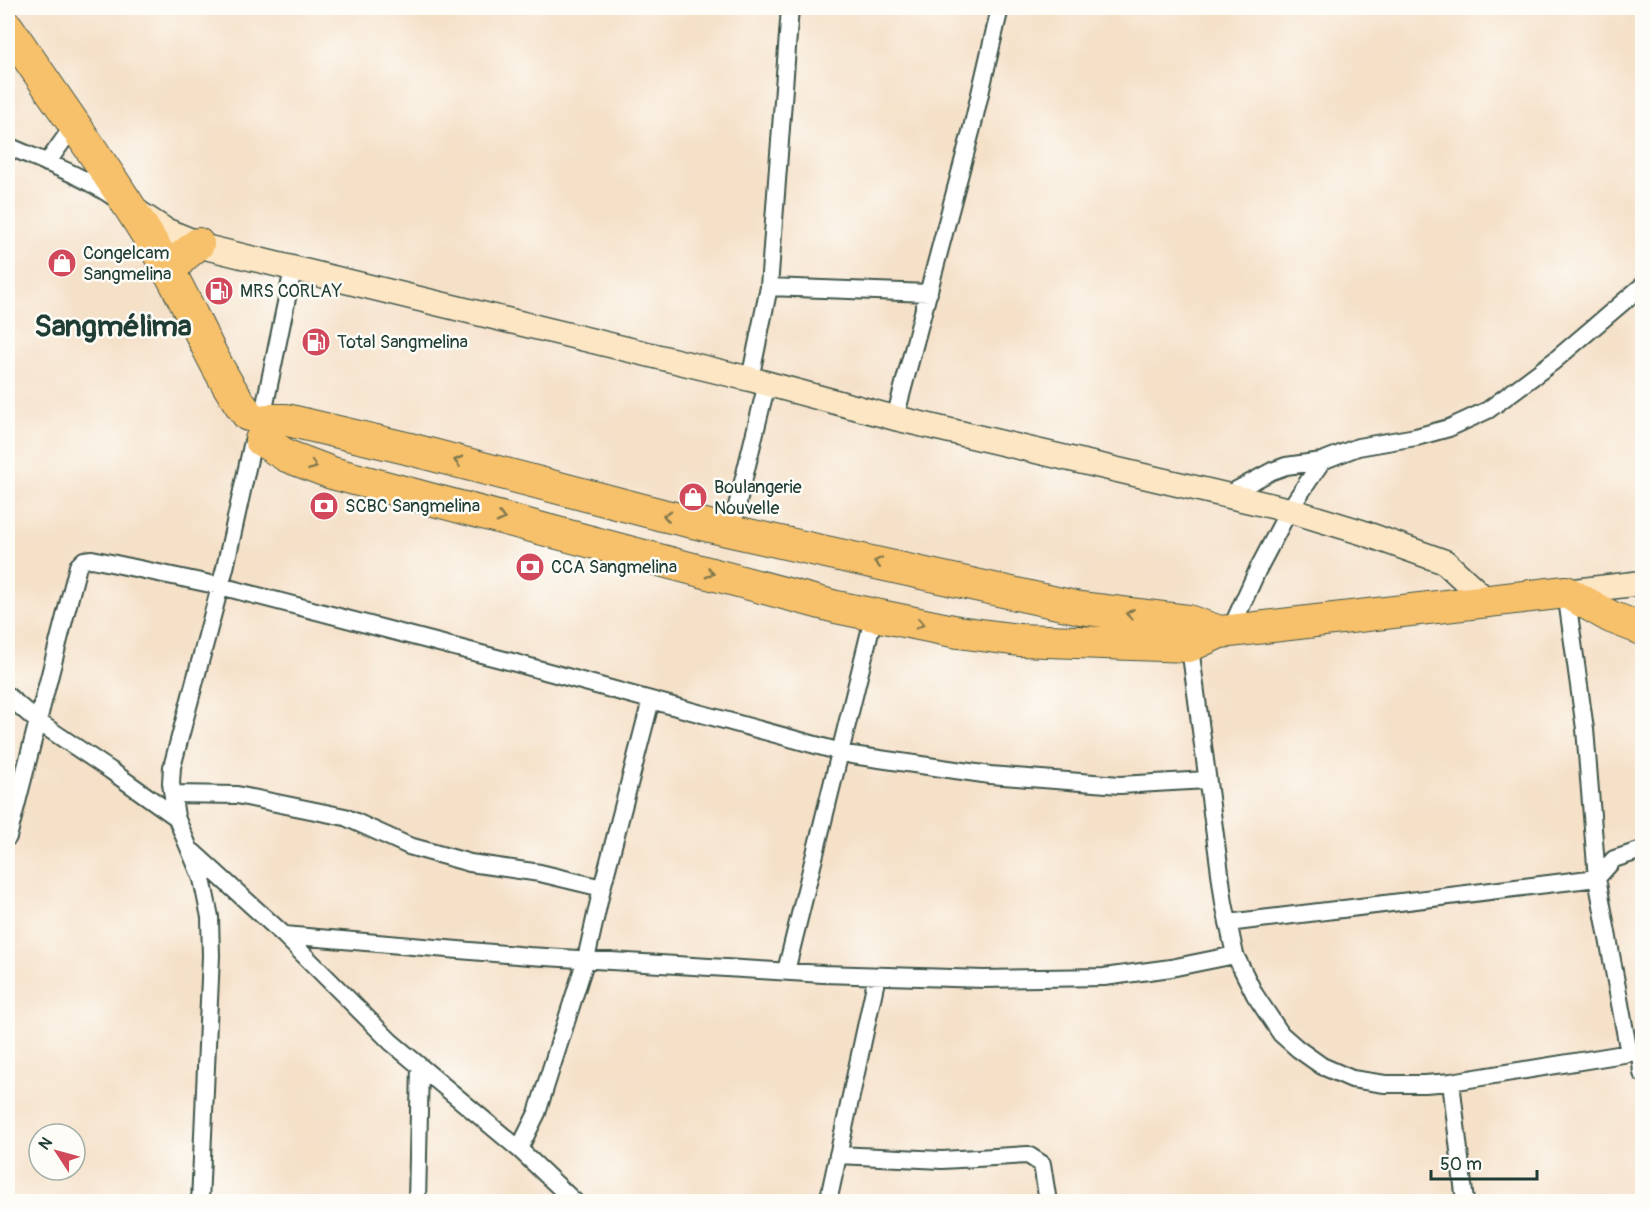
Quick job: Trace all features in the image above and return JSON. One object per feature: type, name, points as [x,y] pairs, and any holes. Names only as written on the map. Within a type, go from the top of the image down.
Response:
[{"type":"highway","points":[[8,27],[131,208],[170,273],[232,394],[287,456],[332,472],[836,607],[958,632],[1019,640],[1225,632],[1566,592],[1611,617],[1642,629]]},
{"type":"highway","points":[[170,273],[182,257],[198,244]]},
{"type":"highway","points":[[259,426],[286,420],[395,445],[731,531],[1189,634]]},
{"type":"highway","points":[[531,526],[540,483]]},
{"type":"highway","points":[[772,590],[785,542]]},
{"type":"street","points":[[731,531],[758,381],[769,287],[790,8]]},
{"type":"street","points":[[895,418],[972,128],[1000,8]]},
{"type":"street","points":[[47,163],[74,125]]},
{"type":"street","points":[[8,146],[97,185],[165,230],[209,249],[758,381],[895,418],[1289,510],[1445,562],[1488,602]]},
{"type":"street","points":[[200,1202],[211,956],[210,917],[202,879],[176,817],[171,783],[172,767],[259,426],[293,268]]},
{"type":"street","points":[[1227,495],[1286,466],[1322,461],[1358,447],[1416,437],[1449,428],[1488,410],[1554,361],[1642,286]]},
{"type":"street","points":[[769,287],[928,293]]},
{"type":"street","points":[[1225,632],[1289,510],[1322,461]]},
{"type":"street","points":[[8,837],[78,566],[84,560],[92,559],[220,586],[852,755],[990,775],[1120,785],[1207,780]]},
{"type":"street","points":[[1642,583],[1566,592],[1585,729],[1597,878],[1642,1073]]},
{"type":"street","points":[[786,971],[873,615]]},
{"type":"street","points":[[1189,634],[1224,903],[1235,955],[1255,995],[1281,1034],[1322,1066],[1352,1078],[1385,1084],[1451,1082],[1637,1052]]},
{"type":"street","points":[[8,696],[37,721],[176,817]]},
{"type":"street","points":[[519,1149],[537,1113],[586,959],[651,700]]},
{"type":"street","points":[[173,794],[237,795],[345,817],[409,846],[470,863],[540,873],[602,888]]},
{"type":"street","points":[[189,848],[284,935],[391,1042],[519,1149],[575,1202]]},
{"type":"street","points":[[1228,923],[1597,878],[1614,859],[1642,850]]},
{"type":"street","points":[[284,935],[517,955],[877,976],[984,979],[1104,977],[1171,968],[1235,955]]},
{"type":"street","points":[[828,1202],[877,976]]},
{"type":"street","points":[[417,1202],[420,1066]]},
{"type":"street","points":[[1451,1082],[1465,1202]]},
{"type":"street","points":[[838,1155],[942,1160],[1029,1155],[1042,1164],[1048,1202]]},
{"type":"place","name":"Congelcam Sangmelina","points":[[62,263]]},
{"type":"place","name":"MRS CORLAY","points":[[219,291]]},
{"type":"place","name":"Total Sangmelina","points":[[316,342]]},
{"type":"place","name":"Boulangerie Nouvelle","points":[[693,497]]},
{"type":"place","name":"SCBC Sangmelina","points":[[324,506]]},
{"type":"place","name":"CCA Sangmelina","points":[[530,567]]},
{"type":"district","name":"Sangmélima","points":[[113,326]]}]
